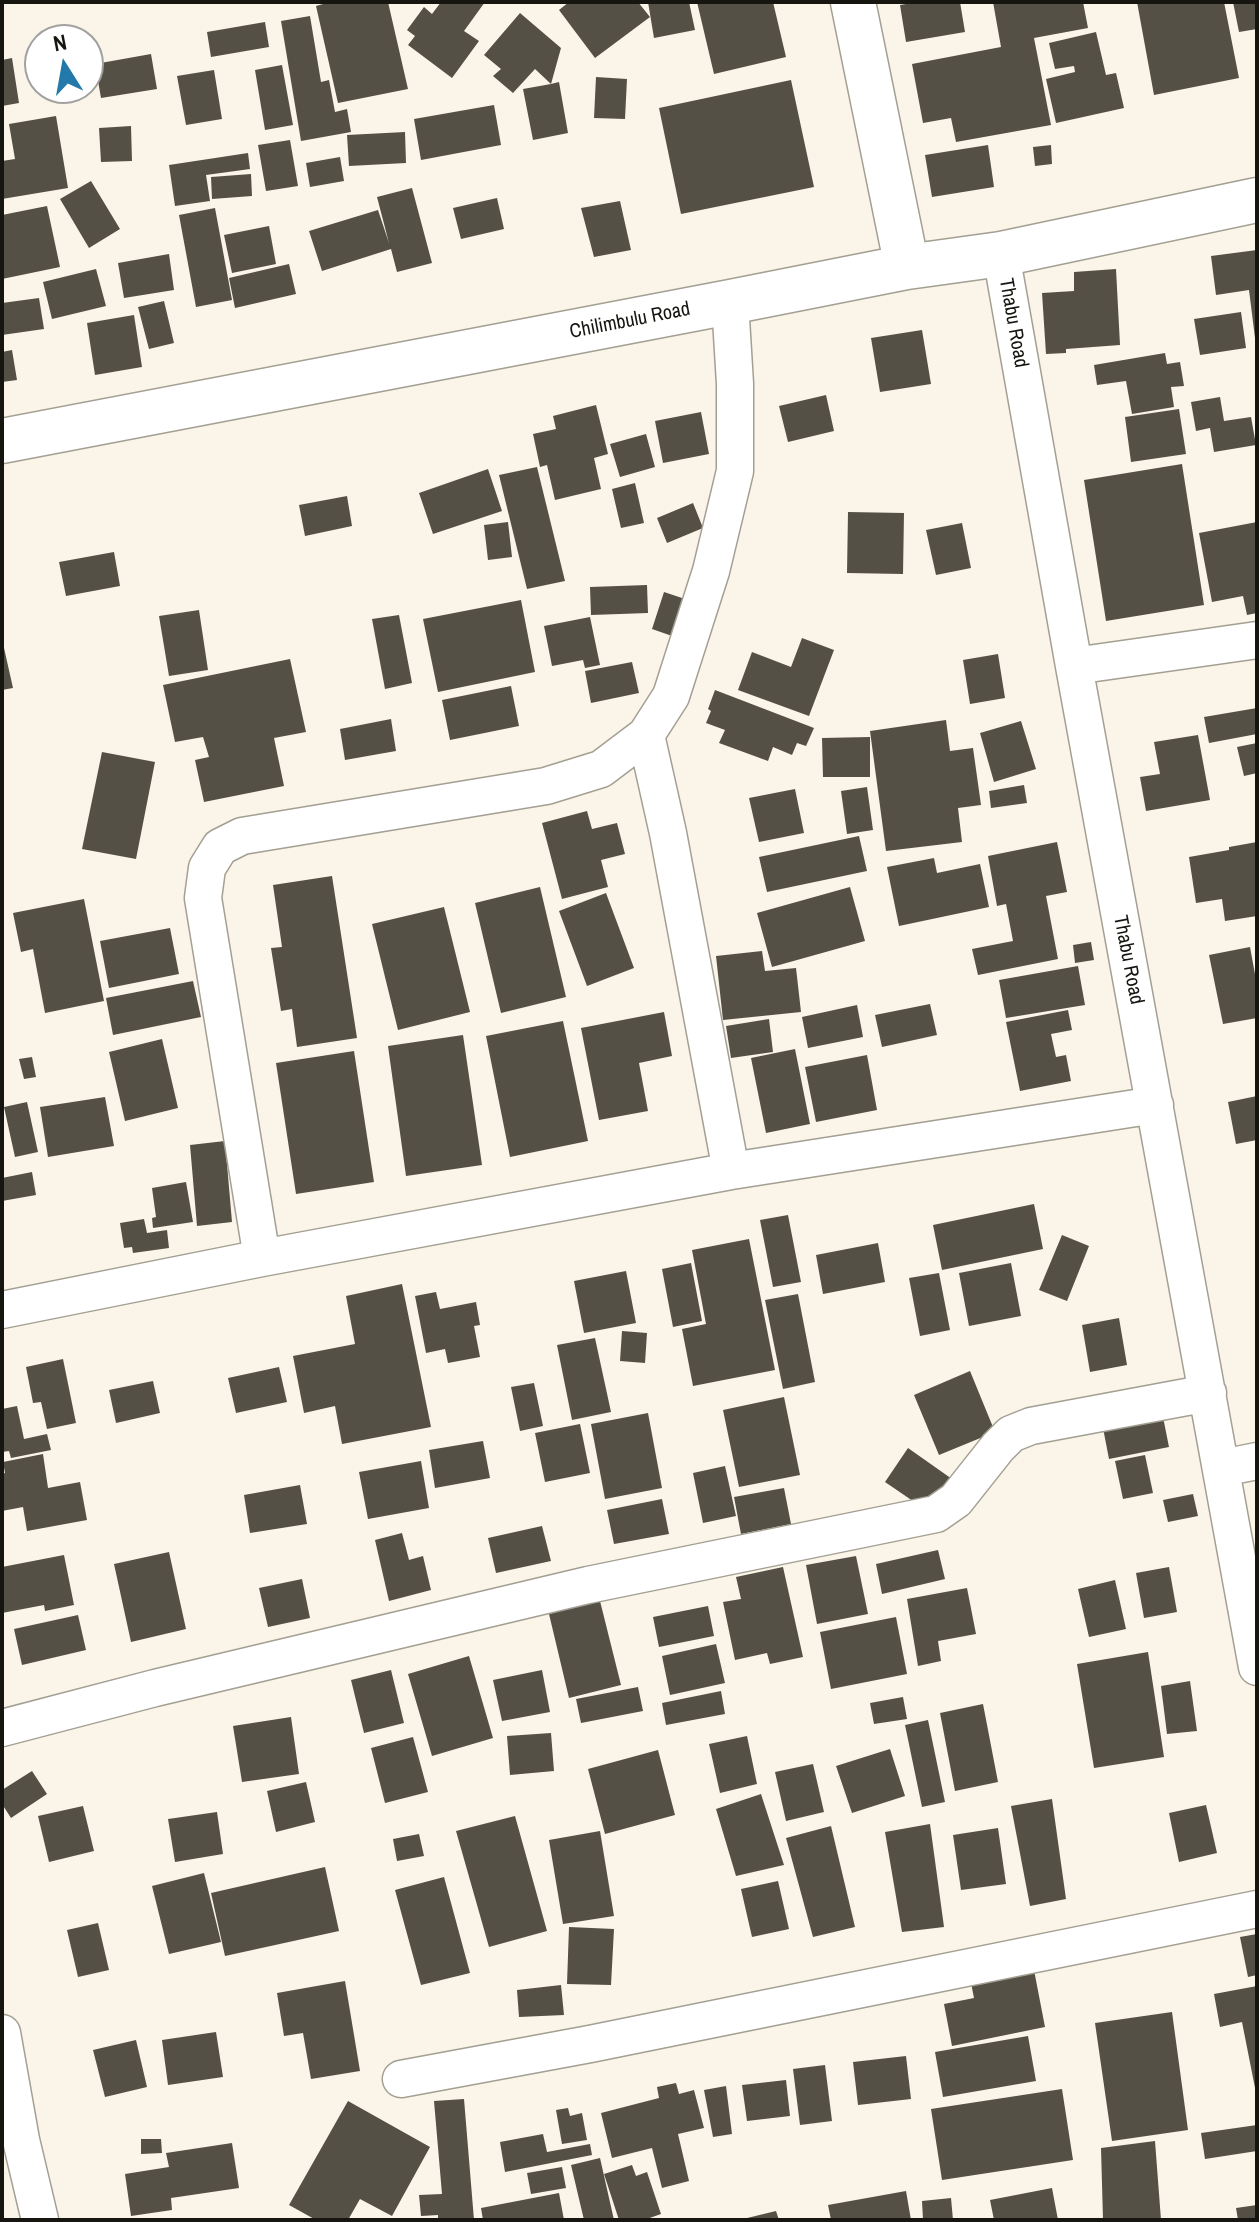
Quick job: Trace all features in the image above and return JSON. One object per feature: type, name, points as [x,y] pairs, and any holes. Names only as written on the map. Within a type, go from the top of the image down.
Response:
[{"type":"main road","points":[[853,2],[907,267]]},
{"type":"main road","name":"Chilimbulu Road","points":[[2,441],[907,267],[1001,254],[1257,200]]},
{"type":"street","name":"Thabu Road","points":[[1001,254],[1257,1667]]},
{"type":"street","points":[[262,1258],[203,898],[207,868],[220,847],[242,836],[546,786],[601,769],[646,735],[671,696],[711,571],[735,471],[735,384],[730,302]]},
{"type":"street","points":[[1074,666],[1257,640]]},
{"type":"street","points":[[646,735],[671,848],[731,1171]]},
{"type":"street","points":[[2,1310],[731,1171],[1155,1105]]},
{"type":"street","points":[[2,1728],[155,1688],[588,1585],[936,1514],[956,1500],[1011,1434],[1031,1426],[1208,1393]]},
{"type":"street","points":[[1222,1468],[1257,1461]]},
{"type":"street","points":[[401,2079],[590,2044],[1257,1909]]},
{"type":"street","points":[[2,2033],[21,2140],[40,2220]]},
{"type":"building","points":[[330,2],[388,2],[408,89],[338,103],[316,6]]},
{"type":"building","points":[[441,2],[485,2],[464,31],[479,41],[452,78],[408,45],[415,36],[407,30],[424,7],[432,14]]},
{"type":"building","points":[[569,2],[638,2],[650,17],[595,58],[559,10]]},
{"type":"building","points":[[648,2],[689,2],[695,30],[654,38]]},
{"type":"building","points":[[697,2],[773,2],[786,57],[714,74]]},
{"type":"building","points":[[960,2],[965,32],[906,42],[900,5]]},
{"type":"building","points":[[993,2],[1083,2],[1088,28],[1034,38],[1051,125],[956,142],[951,118],[923,123],[912,64],[1001,47]]},
{"type":"building","points":[[1137,2],[1224,2],[1239,78],[1154,95]]},
{"type":"building","points":[[1233,2],[1257,2],[1257,29],[1239,32]]},
{"type":"building","points":[[520,13],[561,48],[551,84],[535,69],[513,93],[493,76],[501,69],[484,55]]},
{"type":"building","points":[[310,16],[321,82],[329,80],[335,112],[347,109],[351,132],[301,141],[281,21]]},
{"type":"building","points":[[265,22],[269,47],[211,57],[207,32]]},
{"type":"building","points":[[1096,32],[1106,75],[1116,73],[1124,108],[1056,123],[1046,79],[1075,72],[1074,66],[1055,69],[1049,43]]},
{"type":"building","points":[[151,54],[157,89],[104,98],[104,62]]},
{"type":"building","points":[[12,58],[19,103],[2,106],[2,60]]},
{"type":"building","points":[[282,65],[293,125],[265,130],[255,70]]},
{"type":"building","points":[[214,70],[222,119],[186,125],[177,76]]},
{"type":"building","points":[[596,77],[627,79],[625,119],[594,118]]},
{"type":"building","points":[[791,80],[814,187],[681,214],[659,108]]},
{"type":"building","points":[[559,82],[568,133],[533,140],[523,89]]},
{"type":"building","points":[[494,105],[501,145],[421,160],[414,119]]},
{"type":"building","points":[[56,116],[68,188],[2,199],[2,161],[15,159],[9,124]]},
{"type":"building","points":[[131,126],[132,161],[101,162],[99,128]]},
{"type":"building","points":[[405,132],[406,163],[349,166],[347,135]]},
{"type":"building","points":[[290,140],[298,186],[266,191],[258,145]]},
{"type":"building","points":[[988,145],[994,187],[932,197],[925,155]]},
{"type":"building","points":[[1051,145],[1052,164],[1035,166],[1033,147]]},
{"type":"building","points":[[248,153],[250,169],[206,175],[210,201],[175,206],[169,165]]},
{"type":"building","points":[[340,157],[344,181],[310,187],[306,163]]},
{"type":"building","points":[[251,174],[252,196],[212,199],[211,177]]},
{"type":"building","points":[[91,181],[120,229],[89,248],[60,199]]},
{"type":"building","points":[[412,188],[432,263],[397,272],[391,249],[322,271],[309,231],[378,210],[389,243],[377,197]]},
{"type":"building","points":[[497,198],[504,229],[461,239],[453,208]]},
{"type":"building","points":[[620,201],[631,250],[594,257],[581,208]]},
{"type":"building","points":[[47,206],[60,267],[2,279],[2,215]]},
{"type":"building","points":[[215,208],[232,300],[196,307],[179,215]]},
{"type":"building","points":[[269,226],[276,264],[232,273],[224,235]]},
{"type":"building","points":[[1257,250],[1255,338],[1249,290],[1216,295],[1211,256]]},
{"type":"building","points":[[169,254],[174,290],[124,298],[118,263]]},
{"type":"building","points":[[289,264],[296,294],[235,308],[229,278]]},
{"type":"building","points":[[96,269],[106,306],[52,319],[43,282]]},
{"type":"building","points":[[1116,269],[1120,345],[1066,349],[1066,353],[1046,354],[1042,293],[1074,291],[1074,272]]},
{"type":"building","points":[[39,298],[44,329],[2,335],[2,303]]},
{"type":"building","points":[[164,301],[174,343],[149,349],[138,307]]},
{"type":"building","points":[[1241,312],[1246,348],[1200,355],[1194,319]]},
{"type":"building","points":[[134,315],[142,367],[95,375],[87,323]]},
{"type":"building","points":[[922,330],[931,384],[880,392],[871,338]]},
{"type":"building","points":[[12,350],[17,380],[2,382],[2,352]]},
{"type":"building","points":[[1165,353],[1167,364],[1180,362],[1184,386],[1171,387],[1174,407],[1132,414],[1126,381],[1097,385],[1094,365]]},
{"type":"building","points":[[826,395],[834,431],[788,442],[779,406]]},
{"type":"building","points":[[1220,397],[1224,421],[1251,417],[1256,445],[1214,452],[1210,428],[1196,431],[1191,402]]},
{"type":"building","points":[[596,405],[608,454],[594,458],[601,489],[555,500],[547,465],[540,467],[533,434],[556,429],[553,416]]},
{"type":"building","points":[[1179,409],[1186,454],[1131,462],[1125,417]]},
{"type":"building","points":[[701,412],[709,454],[663,463],[655,421]]},
{"type":"building","points":[[646,434],[655,467],[620,477],[610,444]]},
{"type":"building","points":[[1182,464],[1204,605],[1106,621],[1084,480]]},
{"type":"building","points":[[537,467],[565,581],[527,589],[499,475]]},
{"type":"building","points":[[488,469],[502,511],[433,534],[419,493]]},
{"type":"building","points":[[635,483],[644,523],[621,528],[612,489]]},
{"type":"building","points":[[347,496],[352,526],[305,536],[299,505]]},
{"type":"building","points":[[693,503],[703,528],[667,543],[657,518]]},
{"type":"building","points":[[848,512],[904,513],[903,574],[847,573]]},
{"type":"building","points":[[508,522],[512,557],[488,560],[484,525]]},
{"type":"building","points":[[1257,522],[1257,613],[1247,615],[1243,596],[1212,602],[1199,533]]},
{"type":"building","points":[[962,523],[971,568],[936,575],[926,530]]},
{"type":"building","points":[[114,552],[120,586],[66,596],[59,562]]},
{"type":"building","points":[[647,585],[648,613],[591,615],[590,587]]},
{"type":"building","points":[[664,592],[688,600],[675,637],[652,629]]},
{"type":"building","points":[[521,600],[535,672],[438,692],[423,619]]},
{"type":"building","points":[[199,610],[208,670],[169,676],[159,616]]},
{"type":"building","points":[[399,615],[412,683],[385,689],[372,619]]},
{"type":"building","points":[[590,617],[600,665],[585,668],[583,660],[552,666],[544,626]]},
{"type":"building","points":[[802,638],[834,650],[809,716],[738,690],[752,652],[791,667]]},
{"type":"building","points":[[2,639],[13,688],[2,690]]},
{"type":"building","points":[[998,654],[1005,698],[970,704],[963,660]]},
{"type":"building","points":[[290,659],[306,732],[274,738],[284,786],[204,802],[195,760],[209,757],[203,737],[175,742],[163,685]]},
{"type":"building","points":[[632,662],[639,693],[591,703],[585,671]]},
{"type":"building","points":[[511,686],[519,726],[450,740],[442,700]]},
{"type":"building","points":[[715,690],[814,728],[806,746],[797,743],[792,755],[773,747],[768,761],[719,743],[725,730],[706,723]]},
{"type":"building","points":[[1257,708],[1257,734],[1209,743],[1204,717]]},
{"type":"building","points":[[391,719],[396,751],[345,760],[340,729]]},
{"type":"building","points":[[946,720],[950,751],[973,748],[981,805],[958,808],[962,842],[886,851],[870,731]]},
{"type":"building","points":[[1021,721],[1036,769],[994,782],[980,733]]},
{"type":"building","points":[[1198,735],[1210,800],[1146,811],[1140,777],[1160,774],[1154,742]]},
{"type":"building","points":[[870,737],[870,777],[823,777],[822,738]]},
{"type":"building","points":[[1257,743],[1257,773],[1244,776],[1237,747]]},
{"type":"building","points":[[102,752],[155,762],[136,859],[82,849]]},
{"type":"building","points":[[1024,785],[1027,803],[991,808],[989,791]]},
{"type":"building","points":[[867,787],[873,830],[847,834],[841,791]]},
{"type":"building","points":[[795,789],[804,833],[759,842],[749,798]]},
{"type":"building","points":[[587,811],[592,829],[617,823],[625,854],[601,860],[608,887],[562,899],[542,823]]},
{"type":"building","points":[[859,836],[867,871],[767,892],[759,857]]},
{"type":"building","points":[[1057,842],[1067,892],[1046,896],[1058,959],[978,975],[972,949],[1013,941],[1006,904],[997,906],[988,856]]},
{"type":"building","points":[[1257,842],[1257,916],[1225,921],[1222,899],[1196,903],[1189,857]]},
{"type":"building","points":[[934,858],[937,873],[980,864],[989,907],[899,926],[887,867]]},
{"type":"building","points":[[332,876],[357,1038],[297,1047],[292,1009],[281,1011],[271,948],[282,947],[273,885]]},
{"type":"building","points":[[540,887],[566,997],[501,1013],[475,903]]},
{"type":"building","points":[[850,887],[865,941],[772,967],[757,913]]},
{"type":"building","points":[[606,893],[634,968],[587,986],[559,911]]},
{"type":"building","points":[[84,899],[104,1001],[45,1013],[33,949],[21,952],[13,913]]},
{"type":"building","points":[[444,907],[470,1012],[398,1030],[372,924]]},
{"type":"building","points":[[170,928],[179,974],[109,988],[100,941]]},
{"type":"building","points":[[1091,942],[1094,960],[1075,963],[1073,945]]},
{"type":"building","points":[[1250,947],[1257,985],[1257,1018],[1223,1024],[1209,955]]},
{"type":"building","points":[[762,951],[765,971],[796,968],[801,1012],[723,1020],[716,956]]},
{"type":"building","points":[[1078,966],[1085,1005],[1006,1018],[999,980]]},
{"type":"building","points":[[193,981],[201,1017],[113,1035],[106,998]]},
{"type":"building","points":[[930,1004],[937,1035],[882,1047],[875,1015]]},
{"type":"building","points":[[857,1005],[863,1037],[808,1048],[802,1017]]},
{"type":"building","points":[[1068,1010],[1072,1030],[1051,1034],[1056,1057],[1066,1055],[1071,1081],[1020,1091],[1006,1022]]},
{"type":"building","points":[[664,1012],[672,1056],[639,1063],[648,1111],[599,1120],[581,1028]]},
{"type":"building","points":[[769,1019],[773,1052],[731,1058],[726,1026]]},
{"type":"building","points":[[563,1021],[588,1141],[510,1157],[486,1036]]},
{"type":"building","points":[[463,1035],[482,1165],[406,1176],[388,1046]]},
{"type":"building","points":[[162,1039],[178,1108],[125,1121],[109,1052]]},
{"type":"building","points":[[795,1049],[810,1124],[766,1133],[751,1058]]},
{"type":"building","points":[[354,1051],[374,1182],[296,1194],[276,1063]]},
{"type":"building","points":[[867,1055],[877,1110],[816,1122],[805,1067]]},
{"type":"building","points":[[32,1057],[36,1077],[24,1079],[19,1059]]},
{"type":"building","points":[[1257,1096],[1257,1140],[1236,1144],[1228,1102]]},
{"type":"building","points":[[105,1097],[114,1146],[48,1157],[40,1107]]},
{"type":"building","points":[[27,1102],[38,1152],[15,1157],[4,1107]]},
{"type":"building","points":[[225,1141],[232,1222],[197,1226],[190,1145]]},
{"type":"building","points":[[32,1172],[36,1195],[2,1201],[2,1178]]},
{"type":"building","points":[[186,1182],[193,1222],[153,1228],[152,1218],[156,1217],[152,1188]]},
{"type":"building","points":[[1034,1204],[1043,1249],[942,1270],[933,1225]]},
{"type":"building","points":[[788,1215],[801,1282],[773,1287],[760,1220]]},
{"type":"building","points":[[144,1219],[147,1233],[167,1230],[169,1248],[133,1253],[132,1247],[124,1248],[120,1223]]},
{"type":"building","points":[[1062,1235],[1089,1246],[1067,1301],[1039,1290]]},
{"type":"building","points":[[749,1239],[775,1370],[693,1386],[682,1329],[706,1324],[692,1250]]},
{"type":"building","points":[[878,1243],[885,1282],[823,1294],[816,1255]]},
{"type":"building","points":[[691,1263],[702,1321],[673,1327],[662,1269]]},
{"type":"building","points":[[1011,1263],[1021,1316],[969,1326],[959,1273]]},
{"type":"building","points":[[626,1271],[636,1323],[584,1333],[574,1281]]},
{"type":"building","points":[[939,1273],[950,1330],[920,1336],[909,1278]]},
{"type":"building","points":[[402,1284],[431,1427],[342,1444],[335,1406],[304,1413],[293,1356],[355,1344],[346,1296]]},
{"type":"building","points":[[436,1292],[440,1309],[476,1302],[480,1325],[474,1326],[480,1357],[448,1363],[445,1349],[426,1353],[415,1296]]},
{"type":"building","points":[[798,1294],[815,1382],[783,1389],[765,1300]]},
{"type":"building","points":[[1119,1318],[1127,1365],[1090,1372],[1082,1325]]},
{"type":"building","points":[[622,1331],[647,1333],[645,1363],[620,1361]]},
{"type":"building","points":[[595,1338],[611,1412],[572,1420],[557,1345]]},
{"type":"building","points":[[63,1359],[76,1423],[47,1429],[41,1402],[33,1403],[26,1367]]},
{"type":"building","points":[[279,1367],[287,1402],[236,1413],[228,1378]]},
{"type":"building","points":[[970,1371],[995,1432],[939,1455],[914,1395]]},
{"type":"building","points":[[153,1381],[160,1413],[116,1423],[109,1390]]},
{"type":"building","points":[[534,1383],[543,1426],[520,1431],[511,1387]]},
{"type":"building","points":[[784,1397],[800,1475],[739,1487],[723,1410]]},
{"type":"building","points":[[17,1406],[24,1439],[47,1434],[51,1450],[11,1458],[9,1451],[2,1452],[2,1409]]},
{"type":"building","points":[[648,1413],[662,1488],[605,1499],[591,1424]]},
{"type":"building","points":[[1163,1417],[1169,1447],[1109,1459],[1103,1428]]},
{"type":"building","points":[[580,1424],[590,1473],[545,1482],[535,1433]]},
{"type":"building","points":[[483,1441],[490,1478],[435,1488],[429,1450]]},
{"type":"building","points":[[908,1448],[952,1479],[929,1512],[885,1482]]},
{"type":"building","points":[[43,1454],[48,1488],[80,1482],[87,1520],[27,1531],[23,1507],[2,1511],[3,1462]]},
{"type":"building","points":[[1145,1455],[1153,1493],[1123,1499],[1115,1461]]},
{"type":"building","points":[[421,1461],[429,1508],[368,1519],[359,1472]]},
{"type":"building","points":[[725,1466],[736,1516],[703,1523],[693,1473]]},
{"type":"building","points":[[300,1485],[307,1524],[250,1533],[244,1495]]},
{"type":"building","points":[[784,1488],[791,1524],[741,1534],[734,1497]]},
{"type":"building","points":[[1193,1494],[1198,1516],[1168,1522],[1163,1500]]},
{"type":"building","points":[[662,1499],[669,1534],[614,1544],[607,1510]]},
{"type":"building","points":[[542,1526],[551,1561],[496,1573],[488,1538]]},
{"type":"building","points":[[402,1533],[409,1560],[423,1556],[431,1590],[389,1601],[375,1540]]},
{"type":"building","points":[[938,1550],[945,1579],[882,1594],[876,1564]]},
{"type":"building","points":[[169,1552],[186,1629],[131,1642],[114,1564]]},
{"type":"building","points":[[64,1555],[74,1605],[45,1611],[44,1605],[2,1613],[2,1567]]},
{"type":"building","points":[[856,1556],[868,1614],[817,1624],[806,1565]]},
{"type":"building","points":[[783,1567],[803,1657],[770,1664],[767,1653],[735,1660],[723,1602],[741,1599],[736,1577]]},
{"type":"building","points":[[1169,1567],[1177,1612],[1144,1618],[1136,1573]]},
{"type":"building","points":[[302,1579],[310,1618],[268,1627],[259,1588]]},
{"type":"building","points":[[1115,1580],[1126,1629],[1089,1637],[1078,1589]]},
{"type":"building","points":[[967,1588],[976,1634],[938,1641],[941,1661],[918,1666],[907,1599]]},
{"type":"building","points":[[600,1601],[621,1685],[569,1698],[549,1614]]},
{"type":"building","points":[[708,1606],[714,1636],[659,1647],[653,1617]]},
{"type":"building","points":[[78,1615],[86,1650],[22,1665],[14,1629]]},
{"type":"building","points":[[896,1617],[907,1674],[831,1689],[820,1632]]},
{"type":"building","points":[[716,1644],[725,1683],[670,1695],[662,1656]]},
{"type":"building","points":[[1148,1652],[1164,1757],[1094,1768],[1077,1664]]},
{"type":"building","points":[[469,1656],[493,1738],[432,1756],[408,1674]]},
{"type":"building","points":[[391,1670],[404,1723],[364,1733],[351,1680]]},
{"type":"building","points":[[542,1670],[550,1712],[502,1721],[493,1680]]},
{"type":"building","points":[[1190,1681],[1197,1731],[1167,1734],[1161,1686]]},
{"type":"building","points":[[638,1687],[643,1711],[581,1723],[576,1699]]},
{"type":"building","points":[[721,1691],[725,1714],[666,1725],[662,1703]]},
{"type":"building","points":[[903,1697],[907,1719],[874,1724],[870,1703]]},
{"type":"building","points":[[983,1704],[998,1782],[955,1791],[940,1713]]},
{"type":"building","points":[[291,1717],[299,1774],[242,1782],[233,1726]]},
{"type":"building","points":[[928,1720],[945,1802],[922,1807],[905,1725]]},
{"type":"building","points":[[551,1733],[554,1771],[510,1775],[507,1736]]},
{"type":"building","points":[[747,1736],[757,1784],[720,1793],[709,1744]]},
{"type":"building","points":[[413,1737],[428,1792],[385,1803],[371,1748]]},
{"type":"building","points":[[890,1749],[905,1796],[852,1813],[836,1766]]},
{"type":"building","points":[[658,1750],[675,1815],[605,1834],[588,1769]]},
{"type":"building","points":[[813,1764],[824,1812],[786,1821],[775,1772]]},
{"type":"building","points":[[32,1771],[47,1794],[11,1818],[2,1804],[2,1790]]},
{"type":"building","points":[[306,1782],[315,1822],[276,1832],[267,1791]]},
{"type":"building","points":[[761,1794],[784,1865],[736,1876],[716,1809]]},
{"type":"building","points":[[1052,1799],[1066,1899],[1030,1906],[1011,1806]]},
{"type":"building","points":[[1206,1805],[1217,1853],[1179,1862],[1169,1813]]},
{"type":"building","points":[[83,1806],[94,1851],[49,1862],[38,1816]]},
{"type":"building","points":[[217,1812],[223,1854],[175,1862],[168,1819]]},
{"type":"building","points":[[515,1816],[547,1931],[489,1947],[456,1831]]},
{"type":"building","points":[[930,1824],[944,1927],[902,1932],[885,1832]]},
{"type":"building","points":[[831,1826],[855,1927],[813,1937],[786,1838]]},
{"type":"building","points":[[998,1828],[1006,1884],[961,1890],[953,1835]]},
{"type":"building","points":[[600,1831],[614,1916],[563,1924],[549,1840]]},
{"type":"building","points":[[419,1834],[424,1856],[397,1861],[393,1839]]},
{"type":"building","points":[[325,1867],[339,1931],[225,1956],[211,1893]]},
{"type":"building","points":[[204,1873],[221,1942],[169,1954],[152,1886]]},
{"type":"building","points":[[444,1877],[470,1973],[421,1985],[395,1890]]},
{"type":"building","points":[[778,1881],[789,1929],[752,1937],[741,1889]]},
{"type":"building","points":[[98,1923],[109,1970],[78,1977],[67,1930]]},
{"type":"building","points":[[569,1927],[614,1929],[611,1985],[567,1984]]},
{"type":"building","points":[[1257,1934],[1257,1975],[1248,1977],[1240,1937]]},
{"type":"building","points":[[1034,1970],[1045,2027],[952,2046],[944,2004],[974,1998],[971,1983]]},
{"type":"building","points":[[345,1981],[360,2071],[311,2079],[303,2033],[284,2036],[277,1993]]},
{"type":"building","points":[[561,1985],[564,2015],[519,2017],[517,1990]]},
{"type":"building","points":[[1257,1986],[1256,2093],[1242,2022],[1220,2027],[1214,1994]]},
{"type":"building","points":[[1172,2012],[1188,2130],[1112,2141],[1095,2023]]},
{"type":"building","points":[[216,2032],[223,2077],[168,2085],[162,2040]]},
{"type":"building","points":[[1028,2036],[1036,2081],[943,2097],[935,2052]]},
{"type":"building","points":[[136,2040],[147,2087],[105,2097],[93,2050]]},
{"type":"building","points":[[906,2056],[911,2099],[858,2105],[853,2062]]},
{"type":"building","points":[[825,2065],[832,2121],[800,2125],[793,2069]]},
{"type":"building","points":[[786,2080],[790,2116],[747,2121],[742,2085]]},
{"type":"building","points":[[676,2083],[679,2094],[694,2090],[704,2128],[678,2134],[689,2181],[662,2188],[652,2148],[612,2158],[601,2113],[659,2098],[657,2087]]},
{"type":"building","points":[[726,2086],[732,2134],[713,2137],[704,2090]]},
{"type":"building","points":[[1062,2089],[1073,2160],[942,2180],[931,2109]]},
{"type":"building","points":[[464,2099],[474,2220],[438,2220],[438,2215],[421,2216],[419,2195],[442,2194],[434,2101]]},
{"type":"building","points":[[348,2101],[430,2147],[392,2216],[360,2199],[348,2220],[316,2220],[289,2205]]},
{"type":"building","points":[[568,2108],[570,2116],[582,2113],[587,2140],[562,2144],[556,2110]]},
{"type":"building","points":[[1257,2125],[1257,2151],[1205,2159],[1201,2133]]},
{"type":"building","points":[[543,2134],[547,2152],[590,2144],[592,2155],[505,2172],[500,2142]]},
{"type":"building","points":[[141,2139],[161,2139],[162,2153],[141,2154]]},
{"type":"building","points":[[1155,2141],[1161,2220],[1103,2220],[1101,2148]]},
{"type":"building","points":[[232,2143],[239,2188],[171,2198],[172,2210],[131,2216],[125,2174],[169,2167],[166,2153]]},
{"type":"building","points":[[600,2158],[614,2220],[584,2220],[571,2165]]},
{"type":"building","points":[[632,2165],[636,2176],[647,2172],[661,2214],[644,2220],[619,2220],[604,2174]]},
{"type":"building","points":[[562,2167],[566,2188],[531,2194],[527,2173]]},
{"type":"building","points":[[1052,2188],[1058,2220],[994,2220],[990,2200]]},
{"type":"building","points":[[906,2191],[911,2220],[831,2220],[828,2205]]},
{"type":"building","points":[[559,2193],[564,2220],[483,2220],[481,2208]]},
{"type":"building","points":[[951,2198],[953,2220],[923,2220],[922,2201]]},
{"type":"building","points":[[1257,2205],[1257,2220],[1238,2220],[1236,2208]]},
{"type":"building","points":[[776,2211],[779,2220],[743,2220],[743,2219]]}]
